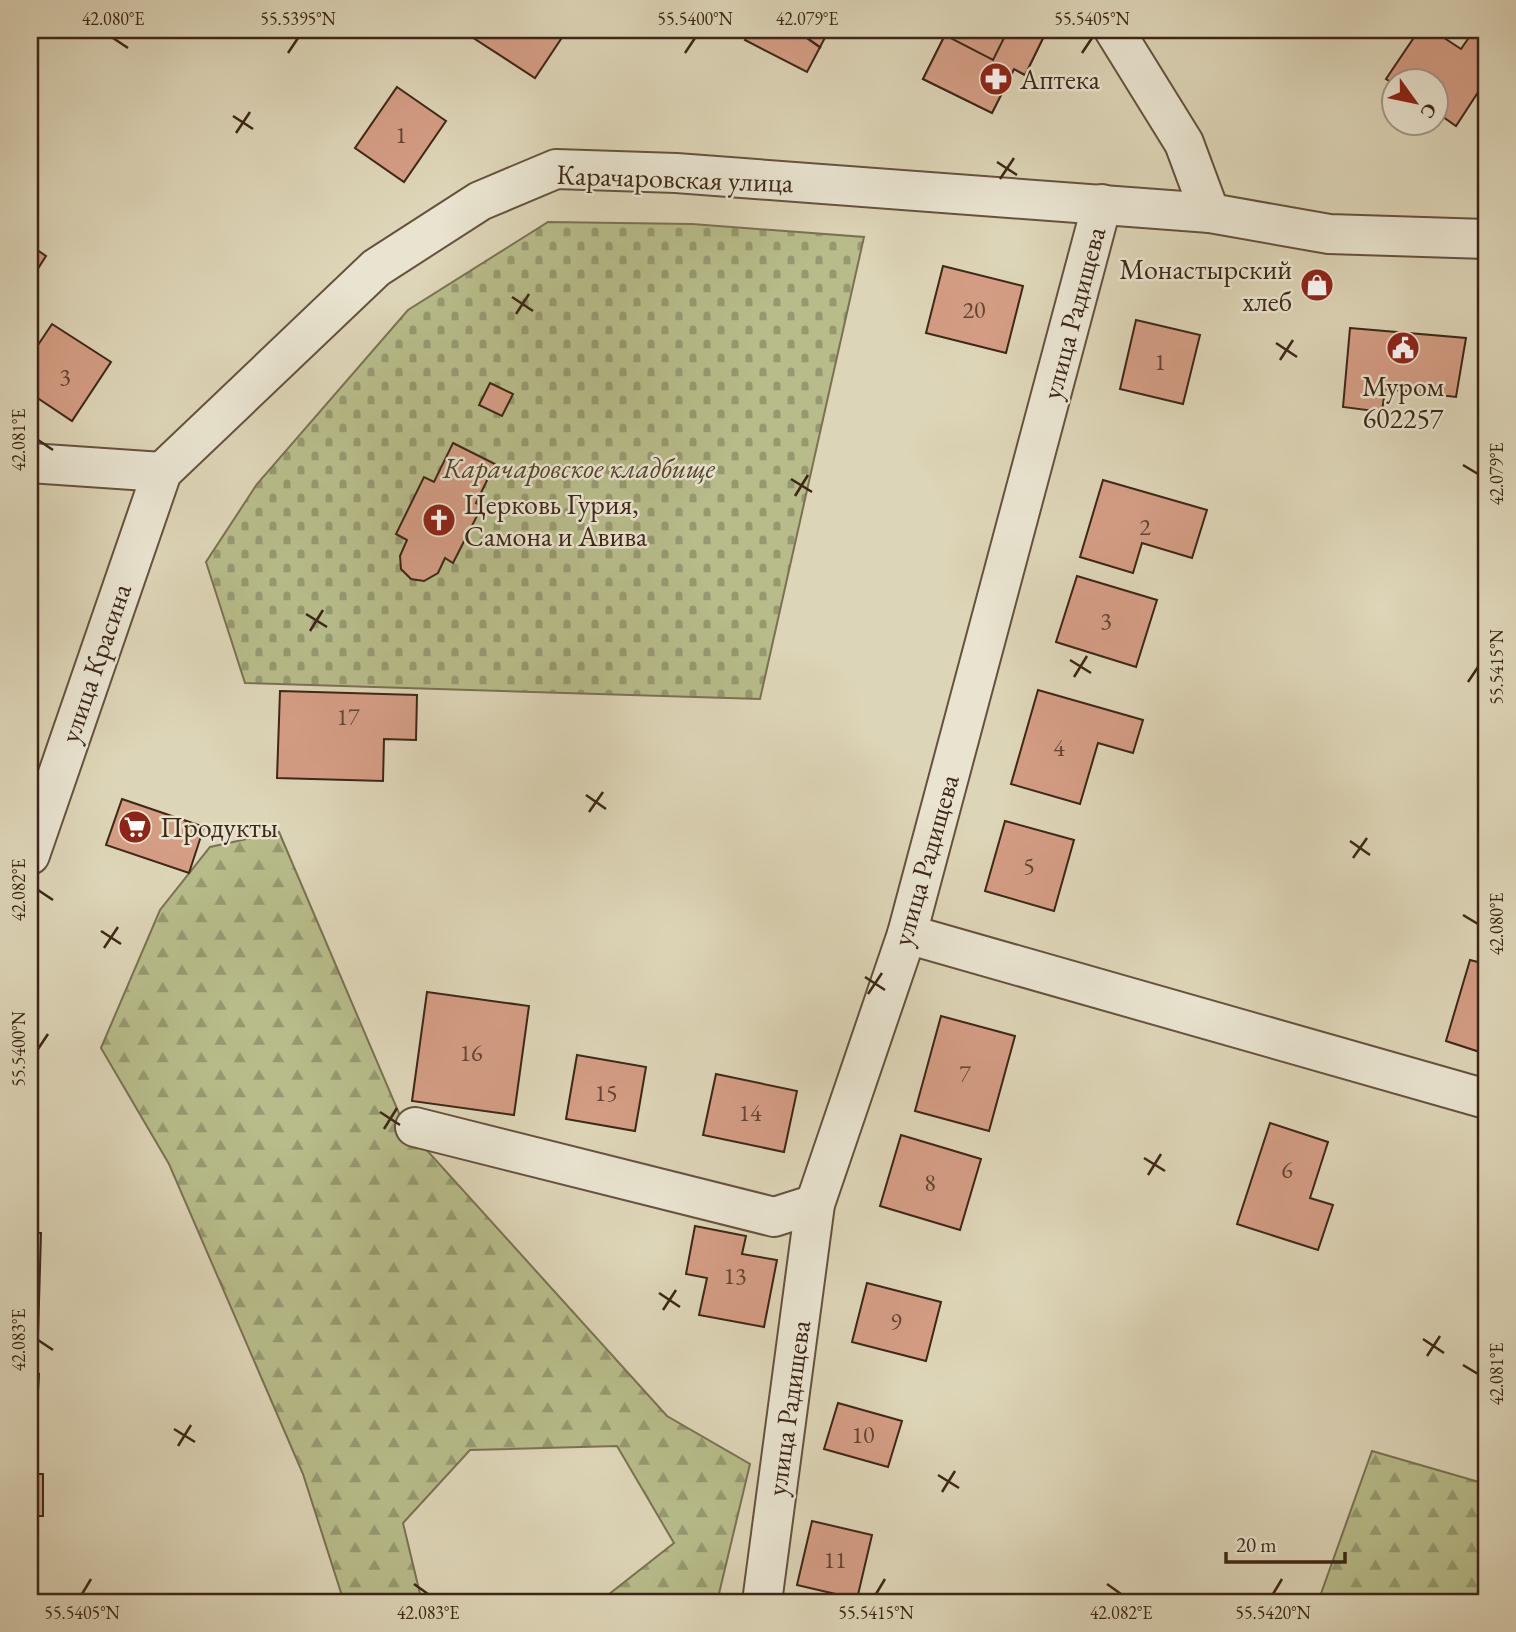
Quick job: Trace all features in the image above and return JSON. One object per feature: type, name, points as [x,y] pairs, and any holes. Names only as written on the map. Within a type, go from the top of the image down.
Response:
[{"type":"street","points":[[1114,30],[1184,143],[1210,213]]},
{"type":"street","name":"Карачаровская улица","points":[[162,472],[376,268],[480,201],[556,169],[676,173],[1210,213],[1328,234],[1486,239]]},
{"type":"street","name":"улица Радищева","points":[[762,1602],[815,1204],[907,933],[1102,204]]},
{"type":"street","points":[[30,463],[162,472]]},
{"type":"street","name":"улица Красина","points":[[30,855],[162,472]]},
{"type":"street","points":[[907,933],[1486,1099]]},
{"type":"street","points":[[415,1127],[774,1217],[815,1204]]},
{"type":"green space","name":"Карачаровское кладбище","points":[[548,222],[692,224],[864,237],[760,699],[245,683],[206,562],[257,484],[408,310]]},
{"type":"green space","points":[[279,832],[404,1125],[667,1416],[750,1464],[717,1602],[599,1602],[674,1543],[617,1446],[470,1450],[403,1523],[422,1602],[344,1602],[303,1474],[169,1164],[101,1048],[160,910],[210,847]]},
{"type":"green space","points":[[1372,1451],[1486,1484],[1486,1602],[1318,1602]]},
{"type":"building","points":[[461,30],[567,30],[535,78]]},
{"type":"building","points":[[751,30],[829,30],[807,72],[745,40]]},
{"type":"building","points":[[933,30],[1008,30],[993,60]]},
{"type":"building","points":[[933,30],[1047,30],[1025,75],[1014,69],[992,113],[923,79],[945,35]]},
{"type":"building","points":[[1008,30],[1047,30],[1025,75],[1014,69],[992,113],[923,79],[945,35],[993,60]]},
{"type":"building","points":[[1419,30],[1432,30],[1461,49],[1472,33],[1486,42],[1486,80],[1456,126],[1450,122],[1450,66],[1395,66]]},
{"type":"building","points":[[397,87],[446,121],[404,182],[355,148]]},
{"type":"building","points":[[30,245],[46,256],[30,281]]},
{"type":"building","points":[[943,266],[1023,286],[1006,353],[926,333]]},
{"type":"building","name":"Монастырский хлеб","points":[[1324,280],[1323,289],[1310,289],[1310,281]]},
{"type":"building","points":[[1136,320],[1200,335],[1183,404],[1120,389]]},
{"type":"building","points":[[52,324],[111,362],[72,421],[30,393],[30,357]]},
{"type":"building","points":[[1350,328],[1466,338],[1456,397],[1385,389],[1382,412],[1343,407]]},
{"type":"building","points":[[490,383],[513,394],[502,416],[479,405]]},
{"type":"building","name":"Церковь Гурия, Самона и Авива","points":[[453,443],[495,464],[476,503],[482,506],[453,563],[445,558],[438,573],[424,581],[411,579],[401,569],[400,556],[407,540],[396,534],[424,477],[434,482]]},
{"type":"building","points":[[1103,480],[1207,510],[1192,558],[1142,543],[1133,573],[1080,557]]},
{"type":"building","points":[[1077,576],[1157,600],[1136,667],[1056,642]]},
{"type":"building","points":[[1038,690],[1143,720],[1133,753],[1098,743],[1080,804],[1011,784]]},
{"type":"building","points":[[280,691],[417,695],[416,740],[384,739],[383,781],[277,778]]},
{"type":"building","points":[[122,799],[204,827],[189,873],[106,845]]},
{"type":"building","points":[[1005,821],[1074,840],[1054,911],[985,891]]},
{"type":"building","points":[[1470,960],[1486,964],[1486,1054],[1446,1041]]},
{"type":"building","points":[[427,992],[529,1006],[514,1115],[412,1101]]},
{"type":"building","points":[[941,1016],[1015,1036],[989,1131],[915,1111]]},
{"type":"building","points":[[577,1055],[646,1067],[635,1131],[566,1119]]},
{"type":"building","points":[[716,1074],[797,1091],[784,1152],[703,1135]]},
{"type":"building","points":[[1270,1123],[1328,1142],[1310,1198],[1333,1205],[1318,1250],[1237,1224]]},
{"type":"building","points":[[901,1135],[981,1159],[960,1230],[880,1206]]},
{"type":"building","points":[[695,1226],[746,1236],[742,1254],[777,1260],[764,1327],[699,1315],[707,1278],[686,1274]]},
{"type":"building","points":[[30,1233],[41,1233],[38,1337],[30,1337]]},
{"type":"building","points":[[867,1283],[941,1302],[926,1361],[852,1342]]},
{"type":"building","points":[[30,1373],[39,1374],[36,1426],[30,1426]]},
{"type":"building","points":[[838,1403],[902,1421],[888,1467],[824,1449]]},
{"type":"building","points":[[30,1474],[43,1474],[43,1516],[30,1516]]},
{"type":"building","points":[[812,1521],[872,1535],[857,1599],[797,1585]]},
{"type":"place","name":"Аптека","points":[[996,79]]},
{"type":"place","name":"Монастырский хлеб","points":[[1317,285]]},
{"type":"place","name":"Муром 602257","points":[[1403,348]]},
{"type":"place","name":"Церковь Гурия, Самона и Авива","points":[[439,520]]},
{"type":"place","name":"Продукты","points":[[135,827]]}]
